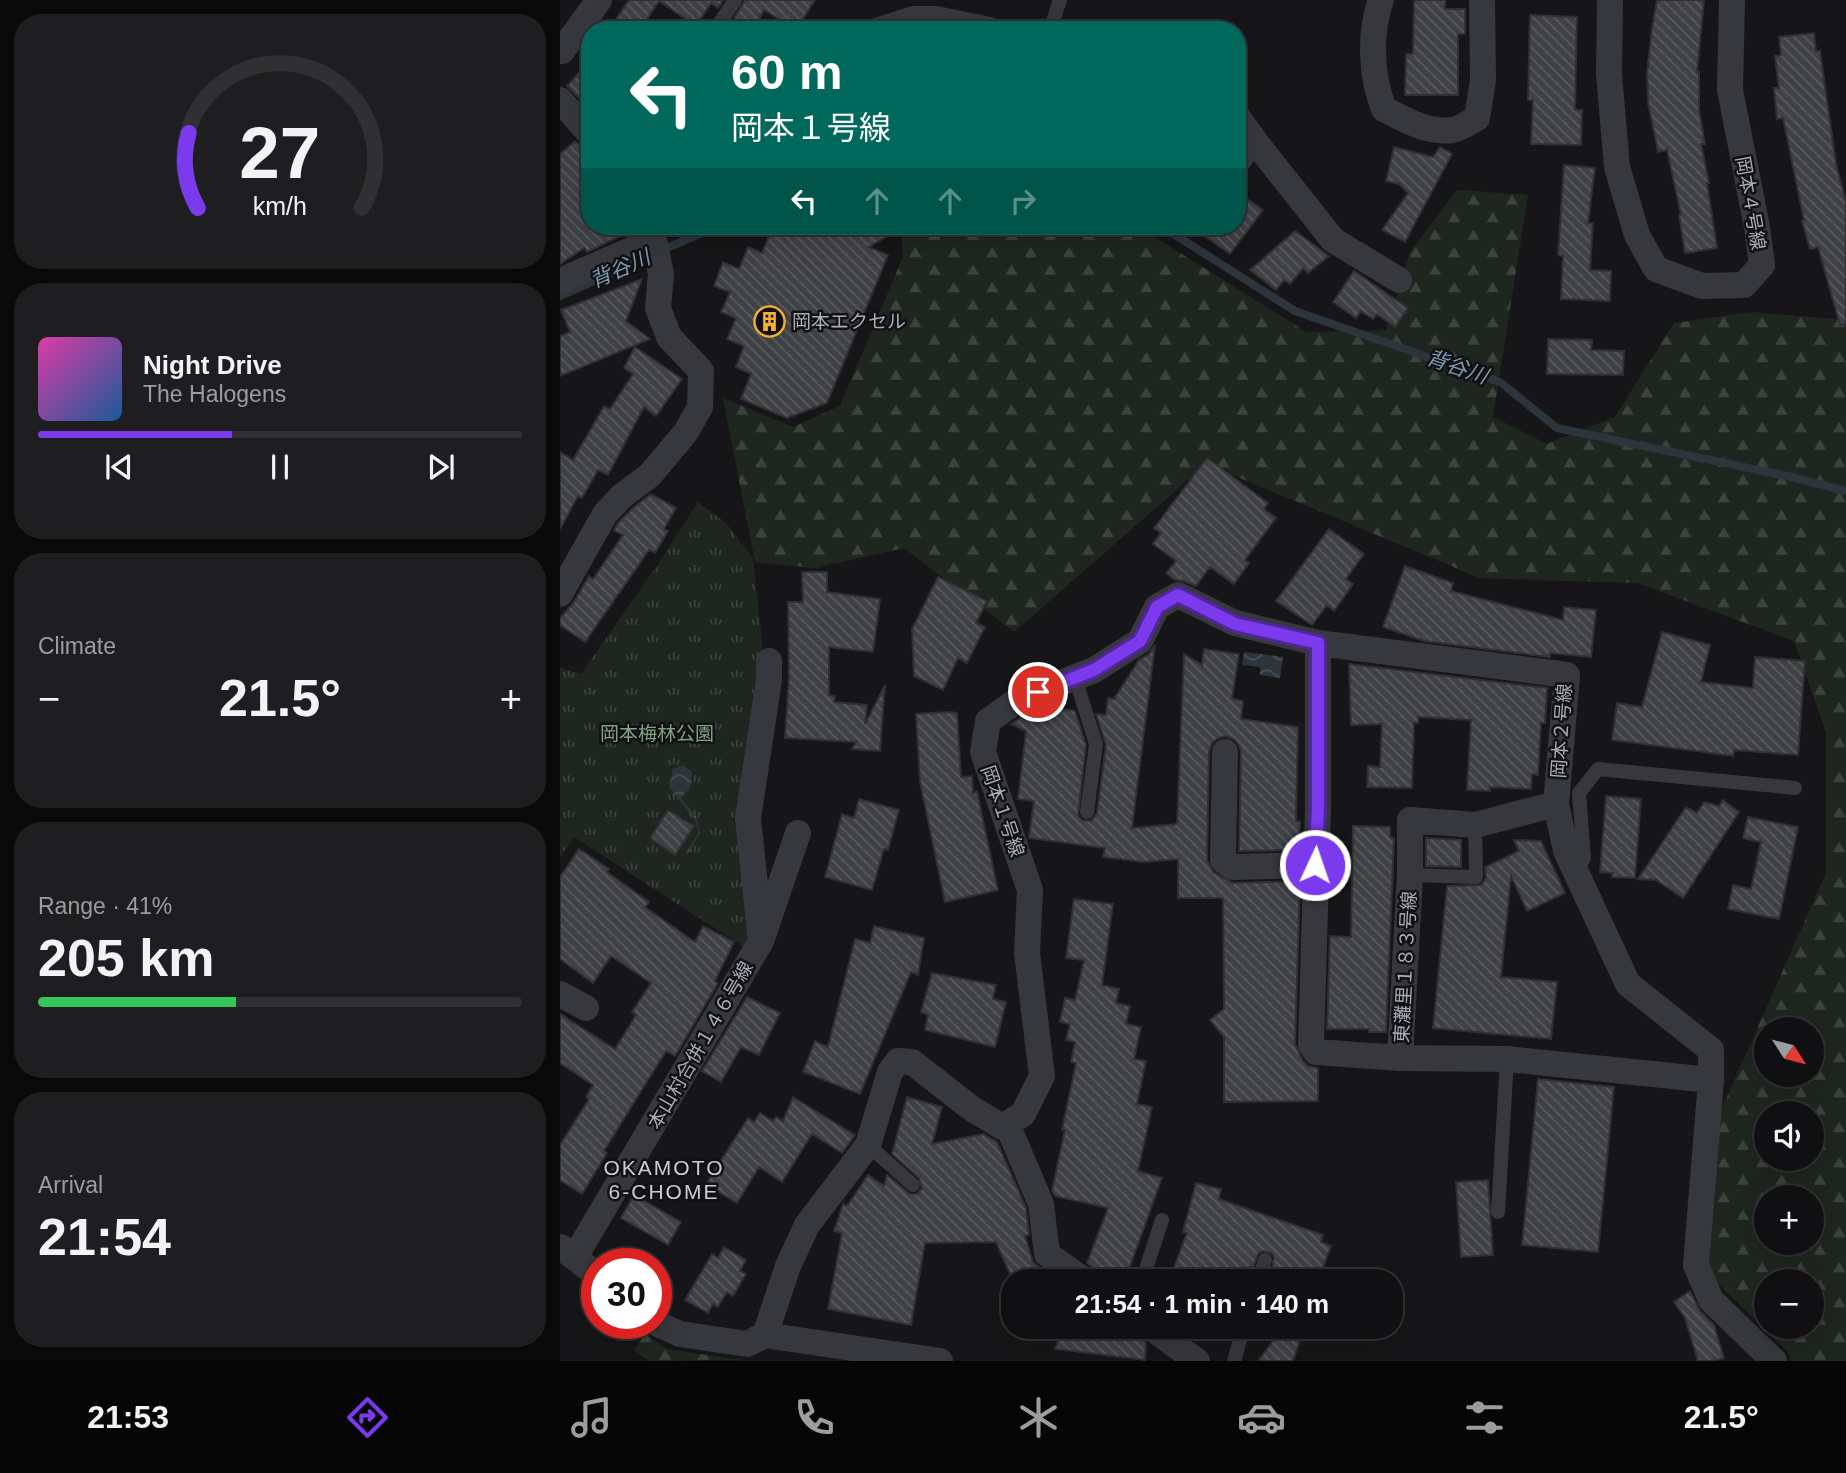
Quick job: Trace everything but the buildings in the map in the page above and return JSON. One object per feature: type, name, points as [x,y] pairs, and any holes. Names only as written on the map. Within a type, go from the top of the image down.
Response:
[{"type":"street","points":[[584,21],[599,0]]},
{"type":"street","points":[[1381,0],[1374,20],[1374,33],[1376,89],[1384,109],[1413,124],[1432,129],[1454,130],[1477,118],[1483,80],[1482,0]]},
{"type":"street","name":"岡本４号線","points":[[1610,0],[1609,74],[1617,167],[1637,234],[1656,269],[1702,286],[1744,285],[1762,265],[1730,90],[1732,0]]},
{"type":"street","points":[[907,21],[939,9],[968,21]]},
{"type":"street","points":[[561,52],[581,25]]},
{"type":"street","points":[[561,52],[581,52]]},
{"type":"street","points":[[561,105],[581,125]]},
{"type":"street","points":[[1246,129],[1333,240],[1399,280]]},
{"type":"street","points":[[560,281],[646,235]]},
{"type":"street","points":[[560,594],[605,514],[622,496],[650,475],[686,432],[700,407],[701,371],[668,337],[658,308],[661,274],[651,235]]},
{"type":"street","name":"岡本１号線","points":[[1007,1124],[1023,1114],[1042,1076],[1027,953],[1030,890],[983,752],[988,721],[1019,699],[1094,670],[1140,641],[1157,607],[1178,595],[1235,624],[1318,643]]},
{"type":"street","points":[[1318,643],[1318,809],[1312,1048],[1315,1052],[1400,1058],[1507,1059],[1711,1080]]},
{"type":"street","name":"岡本２号線","points":[[1318,643],[1567,675],[1556,804],[1475,825],[1410,820]]},
{"type":"street","points":[[761,942],[748,818],[769,680],[769,661]]},
{"type":"street","points":[[1224,752],[1223,860],[1233,867],[1315,865]]},
{"type":"street","points":[[1556,804],[1566,851],[1628,984],[1711,1050],[1696,1265],[1711,1300],[1774,1361]]},
{"type":"street","name":"東灘里１８３号線","points":[[1400,1058],[1410,875],[1410,820]]},
{"type":"street","name":"本山村合併１４６号線","points":[[567,1252],[761,942],[798,832]]},
{"type":"street","points":[[560,994],[586,1008]]},
{"type":"street","points":[[765,1335],[788,1266],[807,1225],[868,1145],[890,1072],[898,1061],[912,1062],[971,1108],[1002,1127],[1007,1124],[1041,1204],[1047,1254],[1068,1269]]},
{"type":"street","points":[[567,1252],[581,1263]]},
{"type":"street","points":[[672,1330],[680,1334],[747,1344],[765,1335],[940,1361]]},
{"type":"street","points":[[1167,1339],[1197,1361]]},
{"type":"lane","points":[[721,21],[735,0]]},
{"type":"lane","points":[[1053,21],[1060,0]]},
{"type":"lane","points":[[1246,160],[1257,144]]},
{"type":"lane","points":[[1075,678],[1097,744],[1087,812]]},
{"type":"lane","points":[[1575,871],[1584,858],[1580,793],[1598,769],[1795,788]]},
{"type":"lane","name":"東灘里１８３号線","points":[[1410,875],[1476,877],[1475,825]]},
{"type":"lane","points":[[1498,1212],[1507,1059]]},
{"type":"lane","points":[[868,1145],[913,1185]]},
{"type":"lane","points":[[1146,1269],[1162,1220]]},
{"type":"lane","points":[[1262,1269],[1265,1260]]},
{"type":"lane","points":[[1234,1361],[1240,1339]]},
{"type":"green space","points":[[1457,190],[1528,195],[1493,417],[1547,444],[1615,417],[1674,323],[1752,312],[1846,320],[1846,1361],[1790,1361],[1789,1353],[1775,1339],[1824,1339],[1824,1269],[1754,1269],[1754,1319],[1705,1271],[1713,1128],[1754,1035],[1754,1087],[1824,1087],[1824,1017],[1762,1017],[1826,873],[1826,732],[1794,641],[1637,583],[1480,578],[1206,464],[1014,632],[904,548],[814,568],[755,562],[723,398],[793,427],[840,406],[903,257],[902,235],[1151,235],[1307,332],[1386,330],[1410,252]]},
{"type":"green space","name":"岡本梅林公園","points":[[698,502],[726,523],[753,558],[764,661],[753,928],[744,947],[574,837],[560,858],[560,668],[581,674]]},
{"type":"green space","points":[[642,1339],[652,1339],[667,1349],[740,1360],[649,1361],[634,1350]]},
{"type":"water","points":[[1244,652],[1283,657],[1280,678],[1260,675],[1260,667],[1242,665]]},
{"type":"water","points":[[683,765],[692,772],[690,788],[681,798],[696,816],[700,833],[687,855],[685,854],[699,832],[694,818],[669,787],[673,769]]},
{"type":"waterway","name":"背谷川","points":[[660,251],[697,235]]},
{"type":"waterway","name":"背谷川","points":[[1175,235],[1295,311],[1500,382],[1557,428],[1846,491]]},
{"type":"waterway","name":"背谷川","points":[[560,296],[626,267]]},
{"type":"place","name":"岡本エクセル","points":[[769,321]]},
{"type":"district","name":"OKAMOTO 6-CHOME","points":[[664,1180]]},
{"type":"route","points":[[1038,692],[1094,670],[1140,641],[1157,607],[1178,595],[1235,624],[1318,643],[1318,809],[1315,865]]}]
